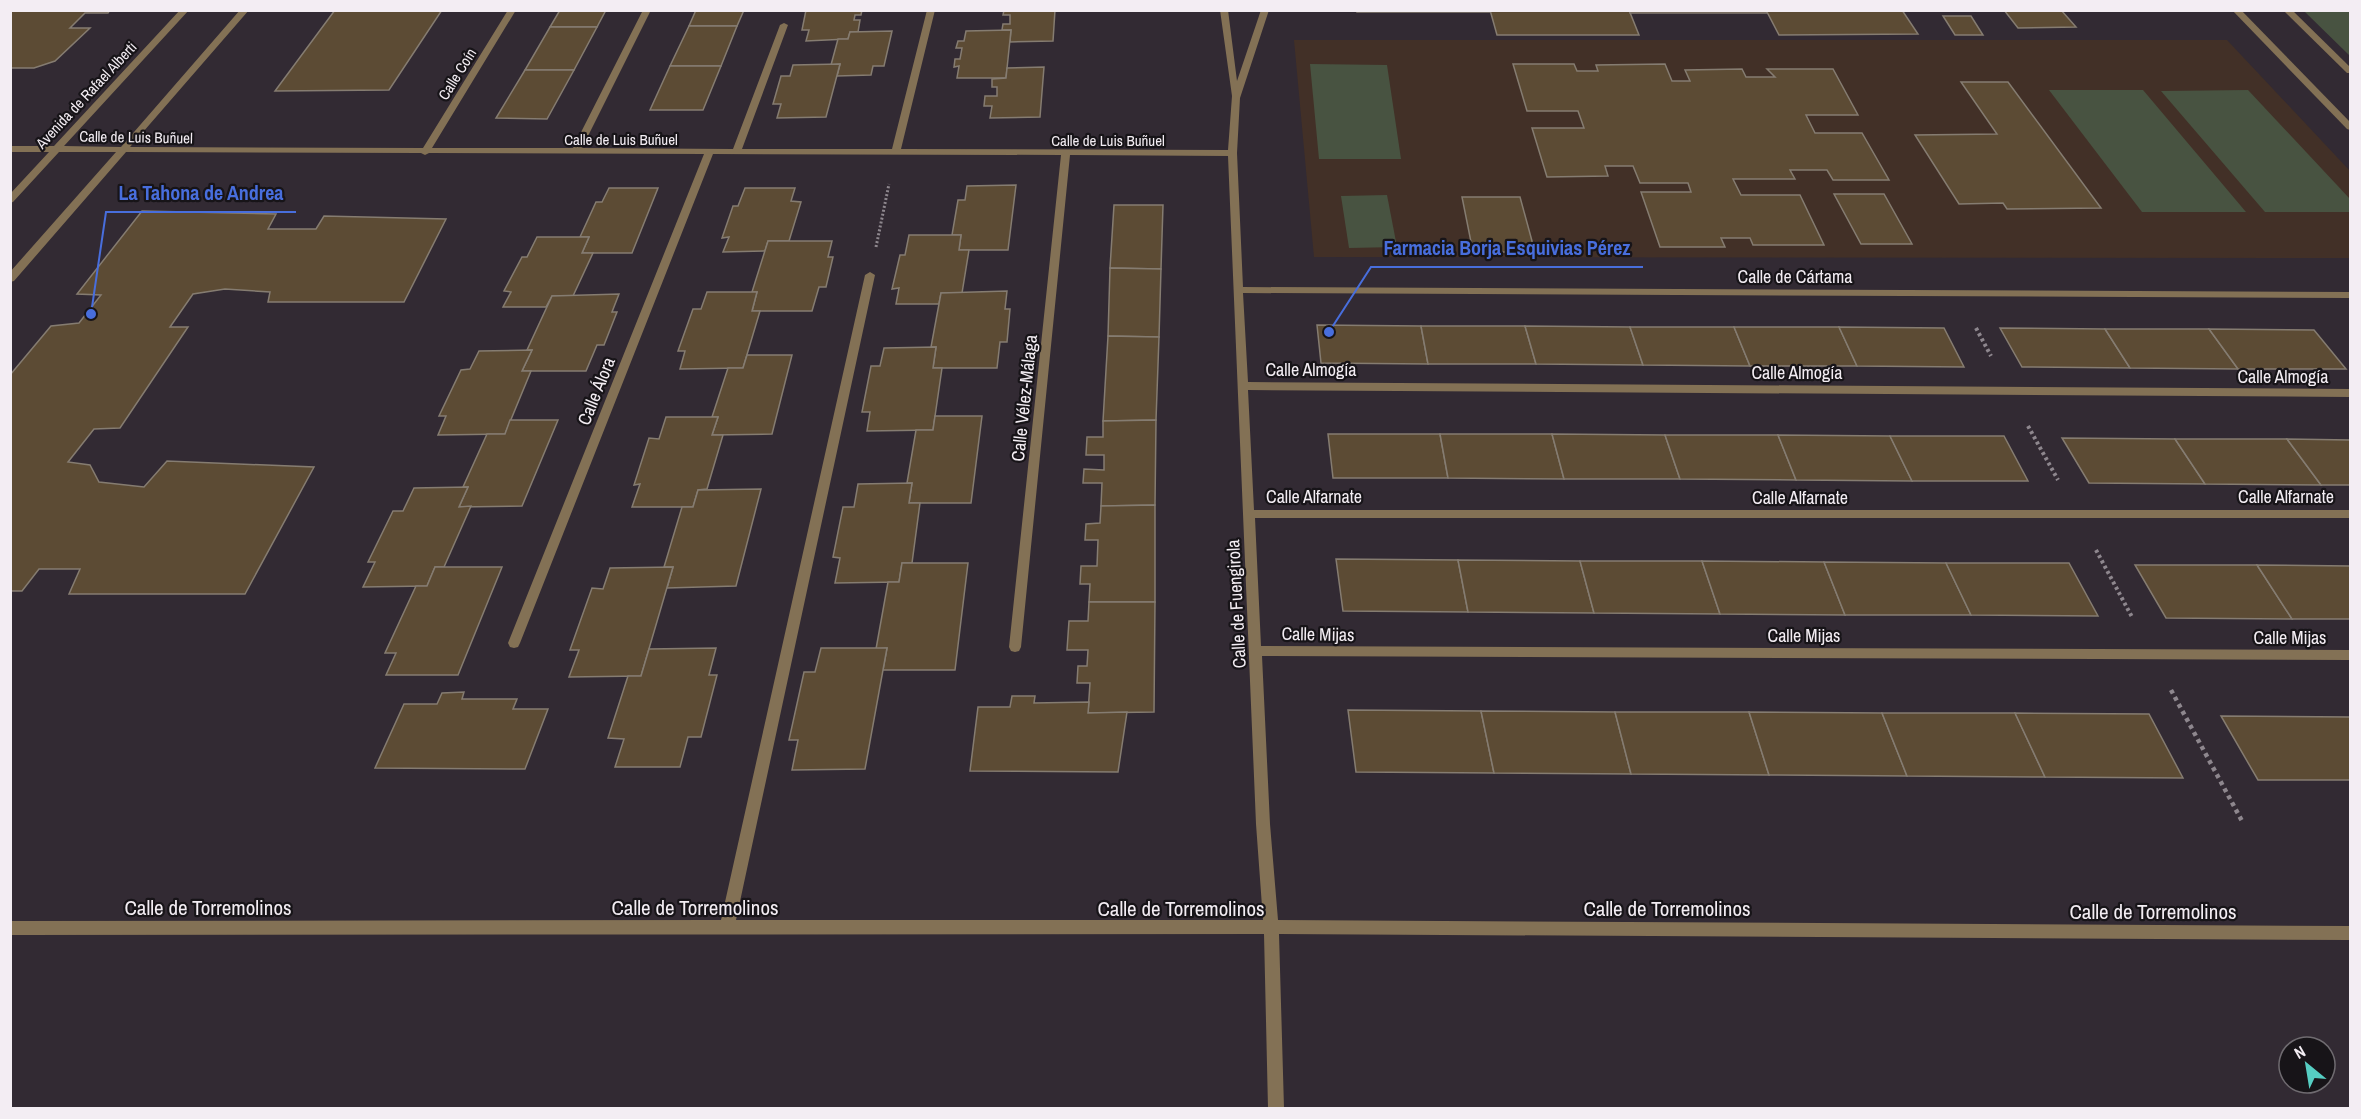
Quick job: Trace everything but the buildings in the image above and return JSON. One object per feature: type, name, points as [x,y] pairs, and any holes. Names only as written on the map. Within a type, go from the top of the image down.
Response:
[{"type":"street","name":"Avenida de Rafael Alberti","points":[[10,200],[185,10]]},
{"type":"street","points":[[10,279],[244,10]]},
{"type":"street","name":"Calle Coín","points":[[424,152],[512,10]]},
{"type":"street","points":[[576,152],[647,10]]},
{"type":"street","points":[[896,153],[931,10]]},
{"type":"street","name":"Calle de Fuengirola","points":[[1224,10],[1236,98],[1232,153],[1257,651],[1263,824],[1271,929],[1276,1108]]},
{"type":"street","name":"Calle de Fuengirola","points":[[1236,98],[1265,10]]},
{"type":"street","points":[[2236,10],[2350,127]]},
{"type":"street","points":[[2287,10],[2350,71]]},
{"type":"street","points":[[736,152],[784,25]]},
{"type":"street","name":"Calle de Luis Buñuel","points":[[10,149],[120,152],[1232,153]]},
{"type":"street","name":"Calle Álora","points":[[514,643],[709,152]]},
{"type":"street","name":"Calle Vélez-Málaga","points":[[1015,647],[1066,153]]},
{"type":"street","points":[[727,928],[870,274]]},
{"type":"street","name":"Calle de Cártama","points":[[1239,290],[2350,295]]},
{"type":"street","name":"Calle Almogía","points":[[1244,386],[2350,393]]},
{"type":"street","name":"Calle Alfarnate","points":[[1250,514],[2350,514]]},
{"type":"street","name":"Calle Mijas","points":[[1257,651],[2350,655]]},
{"type":"street","name":"Calle de Torremolinos","points":[[10,928],[1271,929],[1374,927],[2350,933]]},
{"type":"path","points":[[870,274],[896,153]]},
{"type":"path","points":[[1971,319],[2242,821]]},
{"type":"shaded area","points":[[1294,40],[2227,40],[2350,171],[2350,258],[1314,257]]},
{"type":"green space","points":[[2304,11],[2350,11],[2350,56]]},
{"type":"green space","points":[[1310,64],[1387,65],[1401,159],[1319,159]]},
{"type":"green space","points":[[2049,90],[2143,90],[2246,212],[2142,212]]},
{"type":"green space","points":[[2248,90],[2350,199],[2350,212],[2265,212],[2161,91]]},
{"type":"green space","points":[[1387,195],[1397,247],[1349,248],[1341,196]]},
{"type":"place","name":"La Tahona de Andrea","points":[[91,314]]},
{"type":"place","name":"Farmacia Borja Esquivias Pérez","points":[[1329,332]]}]
